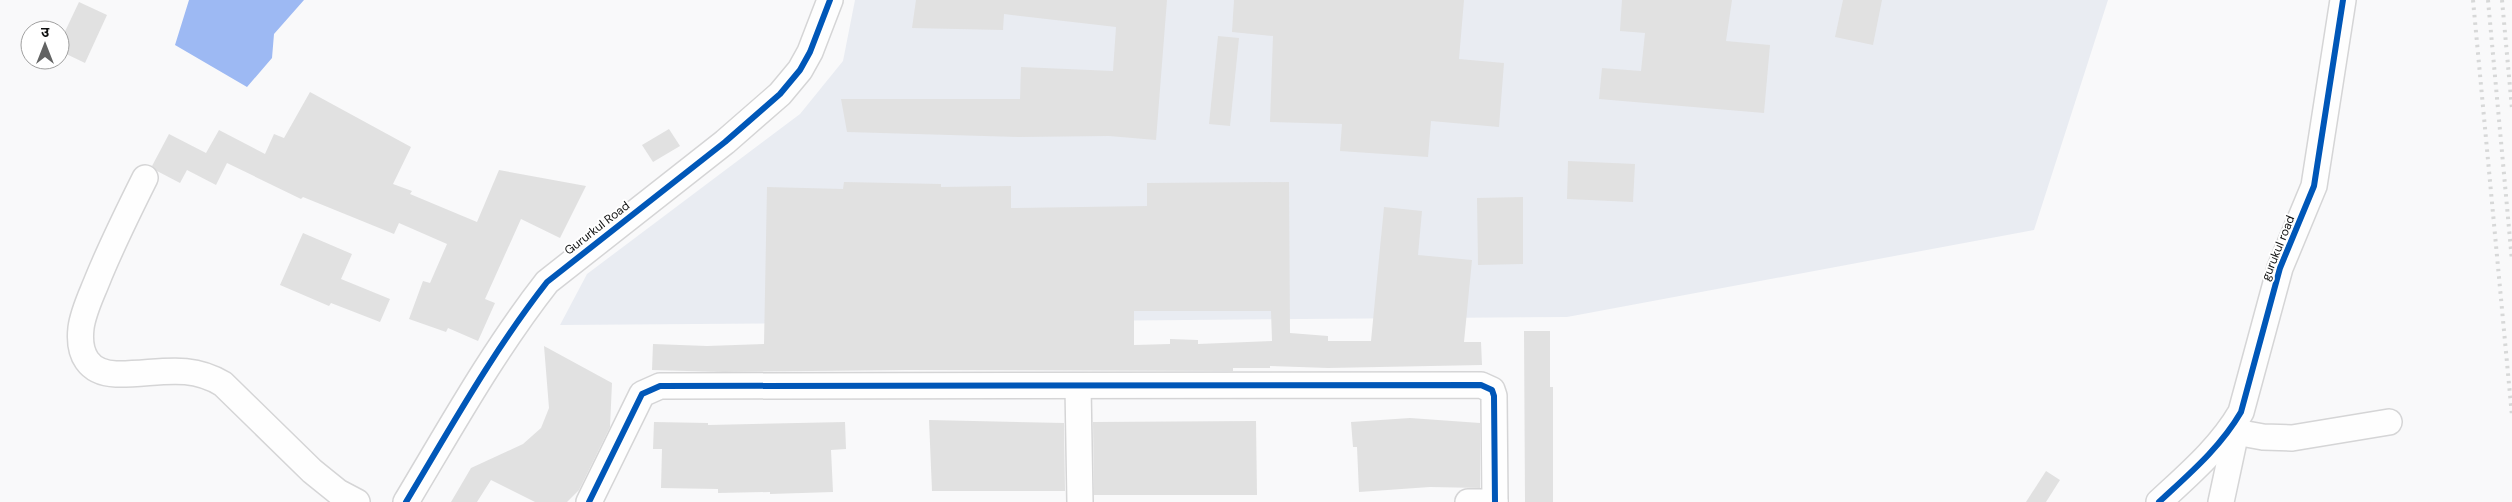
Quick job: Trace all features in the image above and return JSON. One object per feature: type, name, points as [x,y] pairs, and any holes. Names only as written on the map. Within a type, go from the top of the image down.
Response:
[{"type":"street","name":"Gururkul Road","points":[[406,502],[485,371],[547,282],[725,142],[780,94],[800,70],[810,52],[830,0]]},
{"type":"street","name":"gurukul road","points":[[2159,502],[2233,432],[2245,400],[2280,268],[2308,206],[2314,186],[2343,0]]},
{"type":"street","points":[[145,178],[88,303],[81,327],[81,342],[90,366],[96,371],[115,374],[182,370],[209,375],[223,384],[326,483],[357,502]]},
{"type":"street","points":[[589,502],[642,394],[660,386],[1481,385],[1492,390],[1494,396],[1495,502],[1468,502]]},
{"type":"street","points":[[1078,386],[1080,502]]},
{"type":"street","points":[[2221,502],[2233,432],[2280,438],[2309,437],[2388,422]]},
{"type":"shaded area","points":[[855,0],[2108,0],[2034,230],[1567,317],[560,325],[587,274],[800,114],[843,61]]},
{"type":"water","points":[[189,0],[304,0],[274,34],[272,58],[247,87],[175,45]]},
{"type":"building","points":[[916,0],[1167,0],[1156,140],[1109,136],[1019,137],[847,132],[841,99],[1020,99],[1021,67],[1113,71],[1116,27],[1004,14],[1003,30],[912,28]]},
{"type":"building","points":[[1234,0],[1464,0],[1459,59],[1504,63],[1499,127],[1431,121],[1428,157],[1340,151],[1342,124],[1270,122],[1273,36],[1232,32]]},
{"type":"building","points":[[1622,0],[1732,0],[1726,41],[1770,45],[1764,113],[1599,99],[1602,68],[1641,71],[1645,33],[1620,31]]},
{"type":"building","points":[[1843,0],[1882,0],[1873,45],[1835,37]]},
{"type":"building","points":[[79,2],[107,15],[85,63],[70,56],[70,21]]},
{"type":"building","points":[[1218,36],[1239,38],[1230,126],[1209,124]]},
{"type":"building","points":[[310,92],[411,147],[393,184],[412,191],[410,194],[477,222],[499,170],[586,186],[560,238],[521,219],[485,299],[495,303],[478,341],[448,328],[446,332],[409,319],[423,281],[430,283],[447,244],[399,223],[394,234],[303,197],[301,199],[227,163],[216,185],[187,170],[180,183],[157,171],[152,166],[169,134],[206,153],[219,130],[265,154],[274,134],[284,138]]},
{"type":"building","points":[[669,129],[680,146],[653,162],[642,145]]},
{"type":"building","points":[[1568,161],[1635,164],[1633,202],[1567,199]]},
{"type":"building","points":[[844,182],[941,184],[941,187],[1011,186],[1011,208],[1147,206],[1147,183],[1289,182],[1290,333],[1328,336],[1328,341],[1371,341],[1384,207],[1422,211],[1418,255],[1472,260],[1464,342],[1481,342],[1482,365],[1328,368],[1270,366],[1270,368],[1233,368],[1233,371],[907,370],[723,372],[652,370],[653,344],[707,346],[764,344],[767,187],[843,189]],"holes":[[[1134,311],[1271,311],[1272,341],[1198,344],[1198,340],[1170,339],[1170,344],[1134,345]]]},
{"type":"building","points":[[1523,197],[1523,264],[1478,265],[1477,198]]},
{"type":"building","points":[[303,233],[352,254],[341,279],[390,299],[380,322],[331,303],[329,306],[280,285]]},
{"type":"building","points":[[1524,331],[1550,331],[1550,387],[1553,387],[1553,502],[1525,502]]},
{"type":"building","points":[[544,346],[612,383],[610,427],[579,490],[567,502],[535,502],[491,480],[477,502],[451,502],[471,468],[523,444],[541,428],[549,408]]},
{"type":"building","points":[[1410,418],[1480,423],[1480,488],[1430,487],[1359,492],[1357,447],[1353,447],[1351,422]]},
{"type":"building","points":[[929,420],[1064,423],[1065,491],[932,491]]},
{"type":"building","points":[[1256,421],[1257,495],[1094,495],[1093,422]]},
{"type":"building","points":[[654,422],[708,423],[708,425],[845,422],[846,449],[831,450],[833,492],[718,493],[718,489],[661,488],[662,449],[653,449]]},
{"type":"building","points":[[2046,471],[2060,480],[2046,502],[2026,502]]},
{"type":"railway","points":[[2473,0],[2512,416]]},
{"type":"railway","points":[[2488,0],[2512,261]]},
{"type":"railway","points":[[2502,0],[2512,109]]},
{"type":"cycle path","points":[[406,502],[491,362],[547,282],[725,142],[780,94],[800,70],[810,52],[830,0]]},
{"type":"cycle path","points":[[2159,502],[2214,449],[2241,412],[2280,268],[2314,186],[2343,0]]},
{"type":"cycle path","points":[[589,502],[642,394],[660,386],[1481,385],[1492,390],[1494,396],[1495,502]]}]
